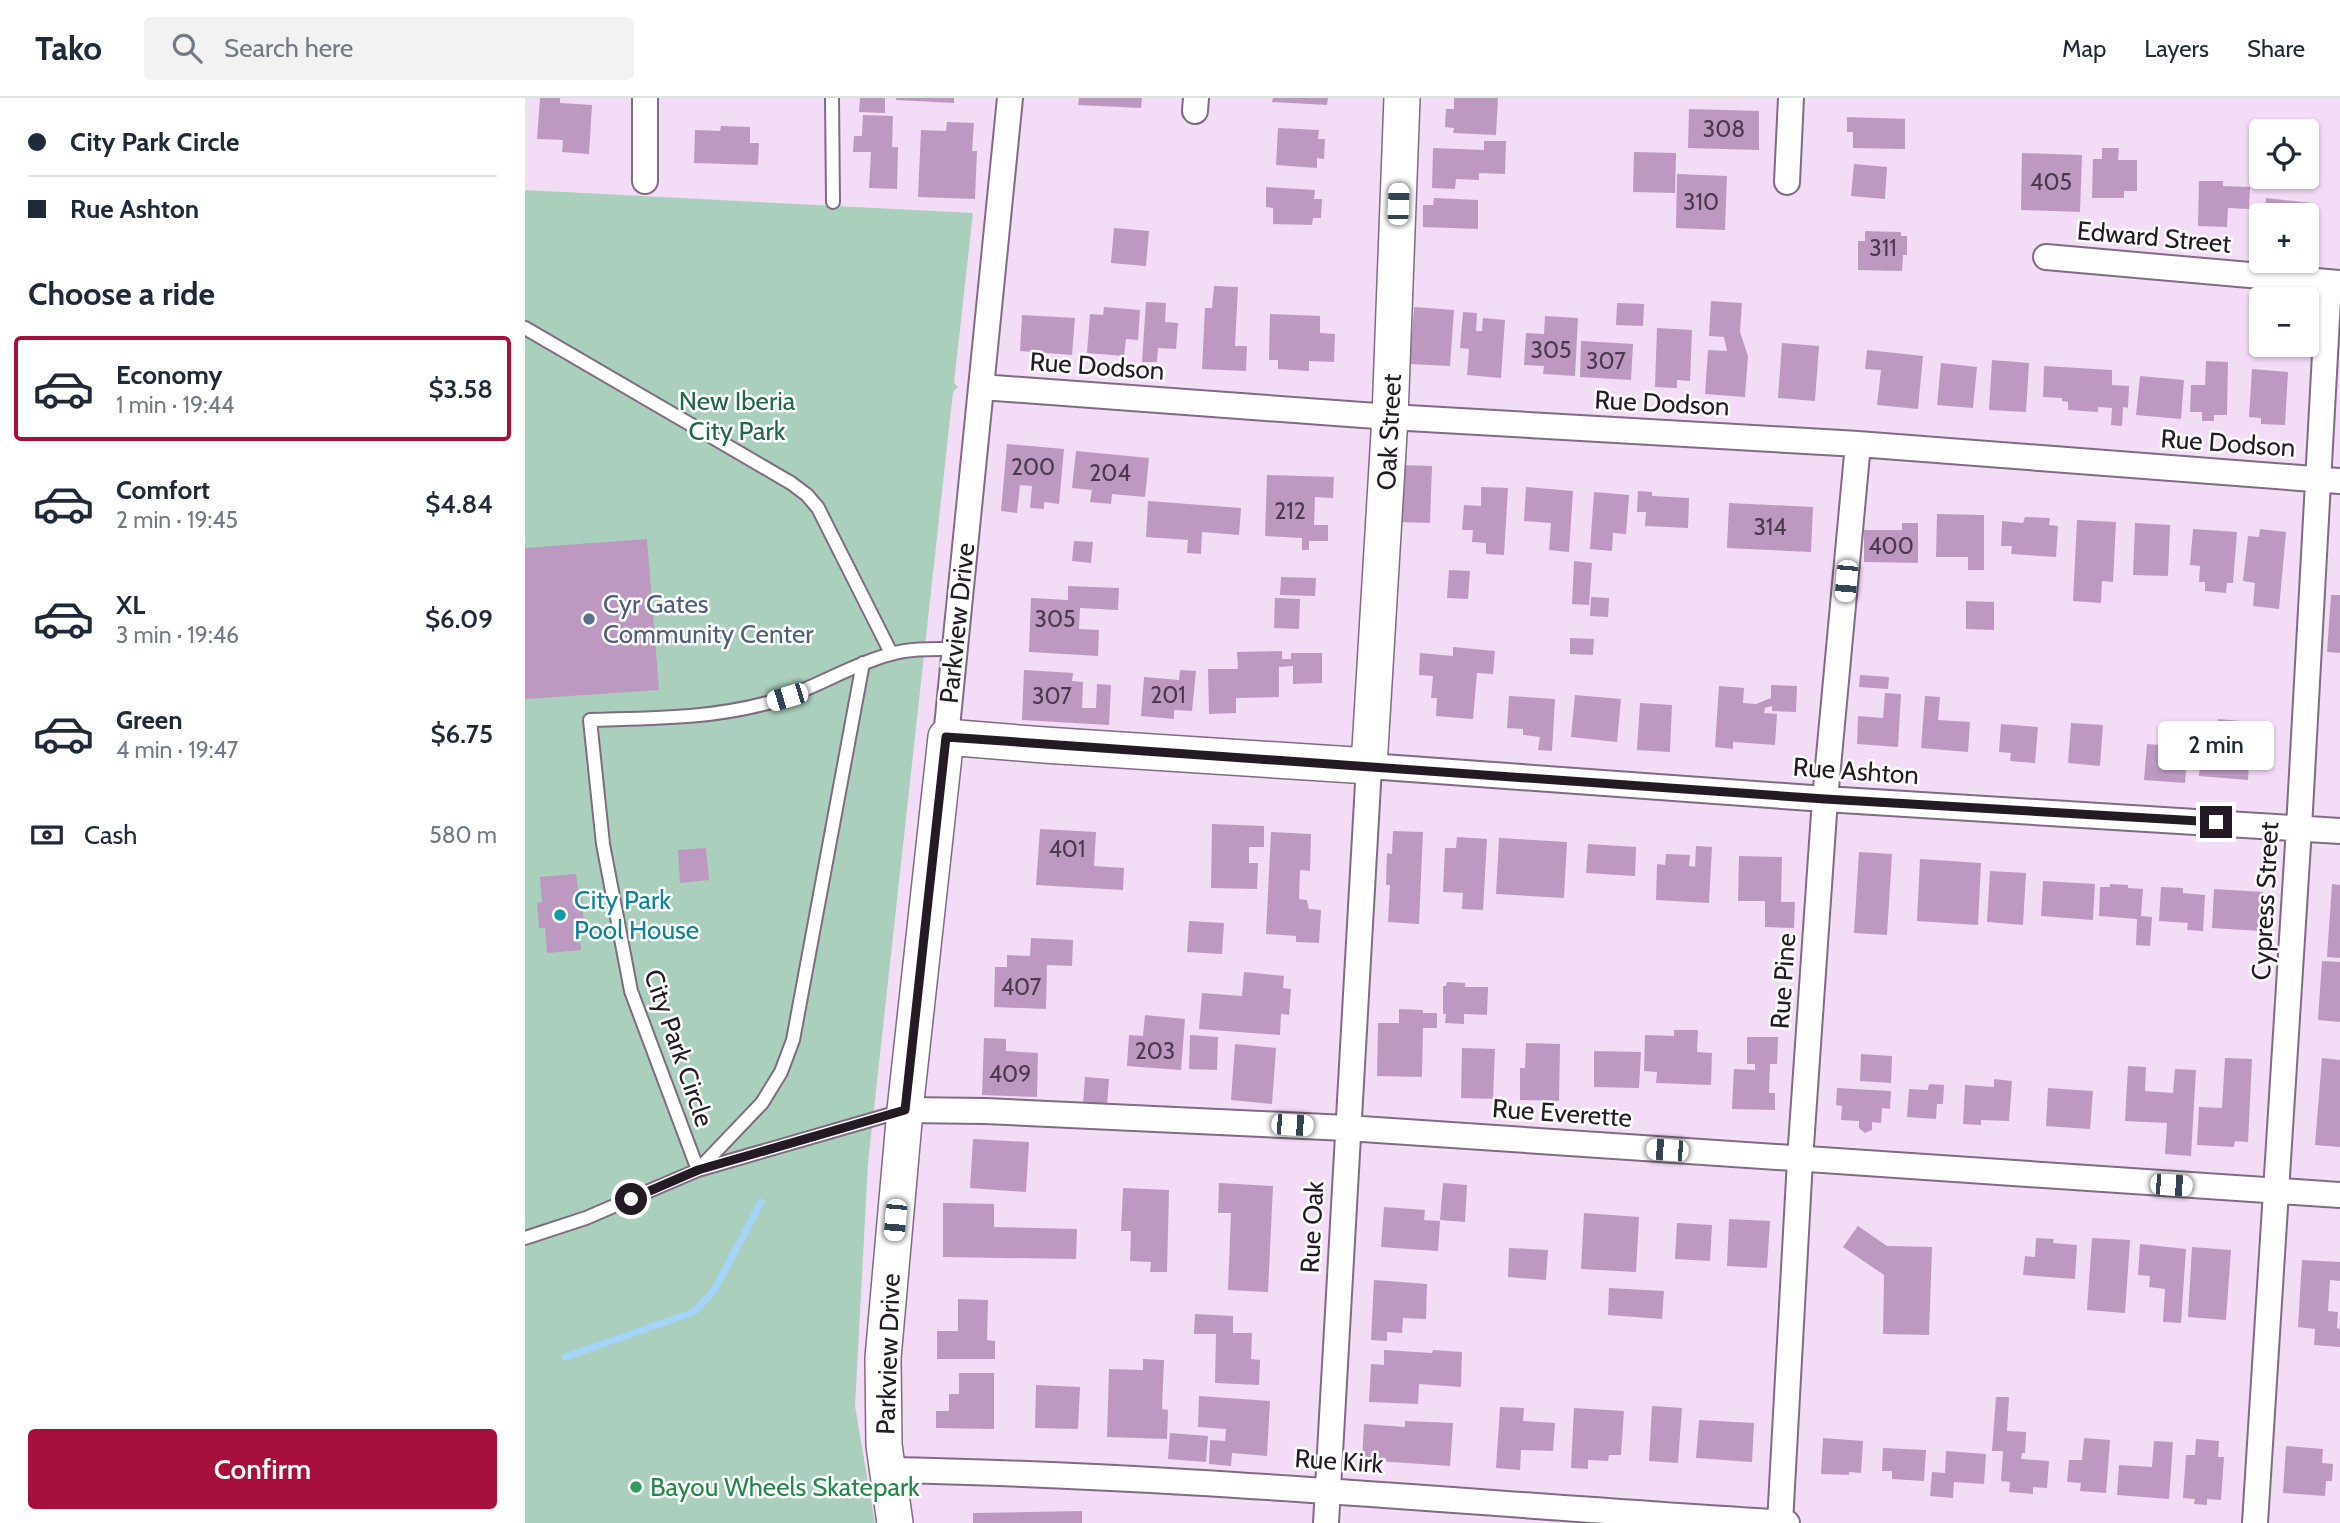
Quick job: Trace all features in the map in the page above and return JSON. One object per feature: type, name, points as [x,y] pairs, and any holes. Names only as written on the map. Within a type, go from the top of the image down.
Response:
[{"type":"main road","name":"Oak Street","points":[[1369,766],[1390,416],[1402,98]]},
{"type":"main road","points":[[946,737],[1369,766]]},
{"type":"main road","name":"Parkview Drive","points":[[895,1523],[884,1445],[883,1358],[905,1110],[946,737]]},
{"type":"street","points":[[645,98],[645,181]]},
{"type":"street","name":"Parkview Drive","points":[[946,737],[1010,98]]},
{"type":"street","points":[[1787,182],[1791,98]]},
{"type":"street","name":"Edward Street","points":[[2046,257],[2334,283]]},
{"type":"street","name":"Cypress Street","points":[[2255,1523],[2299,828],[2329,480],[2334,283]]},
{"type":"street","name":"Rue Dodson","points":[[981,387],[1390,416],[1859,444],[2329,480]]},
{"type":"street","name":"Rue Pine","points":[[1780,1523],[1800,1160],[1825,799],[1859,444]]},
{"type":"street","name":"Rue Ashton","points":[[1369,766],[1825,799],[2340,831]]},
{"type":"street","name":"Rue Oak","points":[[1326,1523],[1369,766]]},
{"type":"street","name":"Rue Everette","points":[[905,1110],[1347,1128],[2340,1195]]},
{"type":"street","name":"Rue Kirk","points":[[886,1470],[992,1472],[1328,1490],[1787,1523]]},
{"type":"lane","points":[[832,98],[833,202]]},
{"type":"lane","points":[[525,328],[757,462],[807,495],[818,508],[891,653]]},
{"type":"lane","name":"City Park Circle","points":[[698,1170],[631,991],[603,845],[590,720],[701,717],[805,691],[863,663],[891,653],[916,649],[955,649]]},
{"type":"lane","name":"City Park Circle","points":[[698,1170],[762,1103],[781,1072],[793,1040],[863,663]]},
{"type":"lane","name":"City Park Circle","points":[[525,1238],[586,1218],[698,1170],[905,1110]]},
{"type":"green space","name":"New Iberia City Park","points":[[525,190],[973,213],[954,383],[958,387],[953,392],[868,1163],[855,1406],[875,1523],[525,1523]]},
{"type":"building","points":[[540,98],[560,98],[560,103],[592,105],[589,154],[562,152],[563,140],[537,139]]},
{"type":"building","points":[[860,98],[885,98],[885,113],[859,112]]},
{"type":"building","points":[[954,98],[954,103],[896,100]]},
{"type":"building","points":[[1079,98],[1142,98],[1141,108],[1078,105]]},
{"type":"building","points":[[1273,98],[1328,98],[1327,105],[1272,102]]},
{"type":"building","points":[[1454,98],[1498,98],[1496,135],[1453,133],[1454,128],[1445,127],[1446,109],[1454,109]]},
{"type":"building","points":[[1689,109],[1759,111],[1759,150],[1688,148]]},
{"type":"building","points":[[863,115],[893,116],[892,147],[898,147],[897,189],[869,188],[871,152],[853,152],[854,136],[862,136]]},
{"type":"building","points":[[1847,117],[1905,119],[1905,149],[1853,148],[1853,132],[1847,132]]},
{"type":"building","points":[[947,122],[974,123],[972,151],[977,151],[975,199],[918,197],[921,130],[946,131]]},
{"type":"building","points":[[721,126],[750,127],[750,143],[759,143],[758,165],[694,163],[695,130],[720,131]]},
{"type":"building","points":[[1278,128],[1319,130],[1318,139],[1325,139],[1324,159],[1317,158],[1317,168],[1276,165]]},
{"type":"building","points":[[1484,141],[1506,141],[1505,174],[1479,173],[1479,180],[1456,179],[1455,189],[1432,188],[1433,148],[1484,150]]},
{"type":"building","points":[[2102,148],[2119,148],[2118,160],[2137,160],[2137,191],[2124,191],[2124,198],[2092,198],[2093,159],[2102,159]]},
{"type":"building","points":[[1634,152],[1676,153],[1675,193],[1633,192]]},
{"type":"building","points":[[2022,153],[2082,155],[2080,212],[2021,210]]},
{"type":"building","points":[[1854,164],[1887,167],[1885,199],[1851,196]]},
{"type":"building","points":[[1677,174],[1727,176],[1725,230],[1676,228]]},
{"type":"building","points":[[2199,181],[2223,181],[2223,186],[2249,187],[2249,209],[2228,208],[2227,227],[2198,226]]},
{"type":"building","points":[[1266,187],[1315,190],[1314,199],[1322,199],[1321,218],[1313,218],[1312,225],[1273,224],[1273,208],[1266,207]]},
{"type":"building","points":[[1434,198],[1478,200],[1478,229],[1423,227],[1423,205],[1433,205]]},
{"type":"building","points":[[2266,198],[2312,203],[2265,203]]},
{"type":"building","points":[[1114,228],[1149,231],[1146,266],[1111,263]]},
{"type":"building","points":[[1865,231],[1901,232],[1901,236],[1907,236],[1907,255],[1903,255],[1902,271],[1858,270],[1858,241],[1865,241]]},
{"type":"building","points":[[1214,286],[1238,287],[1235,346],[1247,346],[1246,371],[1202,369],[1205,308],[1212,308]]},
{"type":"building","points":[[1711,301],[1742,303],[1740,332],[1748,356],[1745,397],[1705,394],[1708,350],[1727,351],[1724,337],[1709,336]]},
{"type":"building","points":[[1146,302],[1166,303],[1165,322],[1178,323],[1176,349],[1158,348],[1157,362],[1142,362]]},
{"type":"building","points":[[1617,303],[1644,304],[1643,326],[1616,325]]},
{"type":"building","points":[[1104,307],[1140,310],[1138,340],[1126,339],[1124,356],[1087,353],[1090,314],[1103,315]]},
{"type":"building","points":[[1414,307],[1454,310],[1450,366],[1410,364]]},
{"type":"building","points":[[1463,312],[1477,313],[1476,331],[1482,331],[1483,318],[1505,320],[1501,378],[1467,375],[1469,349],[1460,348]]},
{"type":"building","points":[[1270,314],[1320,316],[1320,333],[1335,334],[1334,362],[1309,361],[1309,371],[1278,369],[1278,360],[1269,360]]},
{"type":"building","points":[[1022,315],[1075,318],[1072,355],[1020,351]]},
{"type":"building","points":[[1545,316],[1578,318],[1575,376],[1543,374],[1544,366],[1524,365],[1526,333],[1544,334]]},
{"type":"building","points":[[1657,328],[1692,330],[1690,381],[1677,380],[1677,388],[1655,387]]},
{"type":"building","points":[[1581,341],[1633,344],[1631,380],[1580,377]]},
{"type":"building","points":[[1782,343],[1819,346],[1815,401],[1778,398]]},
{"type":"building","points":[[1867,350],[1923,356],[1918,409],[1877,405],[1881,370],[1865,369]]},
{"type":"building","points":[[1992,360],[2029,363],[2026,412],[1989,410]]},
{"type":"building","points":[[2206,361],[2228,362],[2227,415],[2214,415],[2214,421],[2202,421],[2202,412],[2190,412],[2191,385],[2205,385]]},
{"type":"building","points":[[1941,363],[1977,367],[1973,408],[1937,405]]},
{"type":"building","points":[[2044,366],[2112,370],[2112,385],[2129,386],[2128,408],[2123,407],[2122,426],[2111,425],[2112,408],[2098,407],[2098,412],[2068,410],[2068,402],[2062,401],[2062,398],[2043,397]]},
{"type":"building","points":[[2252,369],[2288,372],[2285,425],[2261,424],[2261,418],[2249,417]]},
{"type":"building","points":[[2140,376],[2184,380],[2181,419],[2136,415]]},
{"type":"building","points":[[1007,444],[1064,449],[1059,504],[1044,502],[1044,509],[1030,508],[1032,486],[1020,485],[1017,513],[1001,511]]},
{"type":"building","points":[[1076,451],[1149,458],[1145,497],[1112,494],[1111,504],[1090,502],[1092,490],[1072,488]]},
{"type":"building","points":[[1400,465],[1432,466],[1430,523],[1399,522]]},
{"type":"building","points":[[1267,475],[1334,477],[1333,498],[1315,497],[1314,525],[1328,525],[1328,541],[1309,541],[1309,550],[1302,550],[1302,538],[1265,536]]},
{"type":"building","points":[[1481,487],[1508,488],[1504,555],[1486,554],[1486,543],[1472,542],[1473,530],[1462,530],[1464,505],[1481,506]]},
{"type":"building","points":[[1526,487],[1573,491],[1569,552],[1549,550],[1551,523],[1524,521]]},
{"type":"building","points":[[1638,491],[1652,492],[1652,496],[1689,498],[1688,528],[1645,526],[1646,512],[1637,512]]},
{"type":"building","points":[[1594,492],[1629,495],[1626,534],[1613,533],[1612,551],[1590,549]]},
{"type":"building","points":[[1148,501],[1241,508],[1239,535],[1202,532],[1201,554],[1187,553],[1188,540],[1146,537]]},
{"type":"building","points":[[1729,503],[1813,507],[1811,552],[1727,548]]},
{"type":"building","points":[[1937,514],[1984,515],[1984,570],[1968,570],[1968,557],[1936,557]]},
{"type":"building","points":[[2025,517],[2050,518],[2049,525],[2058,526],[2056,557],[2011,554],[2012,546],[2001,546],[2002,521],[2023,523]]},
{"type":"building","points":[[2077,520],[2116,522],[2113,582],[2102,581],[2101,603],[2073,601]]},
{"type":"building","points":[[1902,523],[1918,523],[1918,563],[1864,562],[1864,530],[1902,530]]},
{"type":"building","points":[[2135,523],[2170,525],[2168,576],[2133,575]]},
{"type":"building","points":[[2193,529],[2237,532],[2233,583],[2227,583],[2226,593],[2205,591],[2205,582],[2199,582],[2200,566],[2190,565]]},
{"type":"building","points":[[2260,529],[2286,532],[2279,609],[2253,606],[2255,583],[2243,581],[2248,536],[2259,537]]},
{"type":"building","name":"Cyr Gates Community Center","points":[[647,539],[659,690],[525,699],[525,548]]},
{"type":"building","points":[[1074,541],[1093,542],[1091,563],[1072,561]]},
{"type":"building","points":[[1574,561],[1592,563],[1589,605],[1572,604]]},
{"type":"building","points":[[1449,570],[1470,571],[1468,599],[1447,598]]},
{"type":"building","points":[[1281,577],[1316,578],[1315,596],[1280,595]]},
{"type":"building","points":[[1068,586],[1119,588],[1118,610],[1080,608],[1079,629],[1099,630],[1098,656],[1029,652],[1031,598],[1068,600]]},
{"type":"building","points":[[2331,595],[2340,595],[2340,653],[2327,652]]},
{"type":"building","points":[[1591,597],[1609,598],[1608,617],[1590,616]]},
{"type":"building","points":[[1275,598],[1300,599],[1299,629],[1274,628]]},
{"type":"building","points":[[1966,601],[1994,602],[1994,630],[1966,629]]},
{"type":"building","points":[[1570,638],[1594,639],[1593,655],[1570,654]]},
{"type":"building","points":[[1453,647],[1495,651],[1493,674],[1477,673],[1473,719],[1436,716],[1437,698],[1431,698],[1433,676],[1419,675],[1420,653],[1453,656]]},
{"type":"building","points":[[1282,651],[1282,659],[1291,659],[1291,653],[1322,653],[1322,683],[1293,684],[1293,666],[1279,667],[1279,697],[1236,698],[1236,713],[1209,714],[1208,669],[1238,669],[1237,652]]},
{"type":"building","points":[[1024,670],[1073,673],[1072,681],[1083,682],[1082,708],[1096,708],[1097,684],[1111,685],[1109,725],[1022,720]]},
{"type":"building","points":[[1180,670],[1196,671],[1192,711],[1174,710],[1174,719],[1141,716],[1144,677],[1179,680]]},
{"type":"building","points":[[1860,675],[1889,677],[1888,689],[1859,687]]},
{"type":"building","points":[[1771,685],[1797,686],[1796,712],[1772,711],[1772,706],[1765,708],[1764,713],[1777,714],[1775,745],[1733,742],[1733,749],[1715,747],[1719,686],[1744,688],[1743,703],[1756,704],[1771,698]]},
{"type":"building","points":[[1885,693],[1901,694],[1898,747],[1857,744],[1858,716],[1883,718]]},
{"type":"building","points":[[1575,695],[1621,699],[1617,742],[1571,737]]},
{"type":"building","points":[[1509,696],[1555,699],[1552,751],[1538,750],[1540,737],[1523,735],[1523,729],[1507,728]]},
{"type":"building","points":[[1925,696],[1940,697],[1938,720],[1970,722],[1968,752],[1921,748]]},
{"type":"building","points":[[1640,703],[1672,705],[1670,752],[1637,750]]},
{"type":"building","points":[[2218,719],[2252,722],[2248,780],[2199,776],[2202,731],[2217,732]]},
{"type":"building","points":[[2071,723],[2103,725],[2100,766],[2068,763]]},
{"type":"building","points":[[2001,724],[2038,727],[2035,763],[2010,761],[2011,753],[1999,752]]},
{"type":"building","points":[[2160,730],[2183,732],[2182,747],[2188,748],[2185,783],[2144,780],[2147,744],[2159,745]]},
{"type":"building","points":[[1212,824],[1264,826],[1264,847],[1249,847],[1249,863],[1258,863],[1257,889],[1211,888]]},
{"type":"building","points":[[1040,829],[1096,832],[1094,866],[1124,868],[1123,890],[1036,885]]},
{"type":"building","points":[[1393,831],[1423,832],[1419,924],[1388,922],[1390,885],[1386,885],[1387,853],[1392,854]]},
{"type":"building","points":[[1271,832],[1311,834],[1310,871],[1300,870],[1299,899],[1307,900],[1309,909],[1321,910],[1319,943],[1296,942],[1296,936],[1266,934]]},
{"type":"building","points":[[1457,837],[1487,839],[1483,910],[1462,909],[1463,893],[1443,892],[1445,848],[1456,848]]},
{"type":"building","points":[[1499,838],[1567,842],[1564,898],[1496,894]]},
{"type":"building","points":[[1588,844],[1636,847],[1635,876],[1586,873]]},
{"type":"building","points":[[1696,846],[1712,847],[1709,903],[1656,900],[1657,864],[1665,865],[1666,854],[1690,855],[1689,866],[1695,867]]},
{"type":"building","points":[[706,848],[709,880],[680,883],[678,850]]},
{"type":"building","points":[[1859,852],[1892,854],[1887,935],[1854,933]]},
{"type":"building","points":[[1739,856],[1782,857],[1781,902],[1795,902],[1794,928],[1765,927],[1765,901],[1738,901]]},
{"type":"building","points":[[1920,859],[1981,863],[1978,925],[1917,921]]},
{"type":"building","points":[[1990,871],[2026,873],[2023,925],[1987,922]]},
{"type":"building","name":"City Park Pool House","points":[[576,874],[579,898],[582,898],[584,927],[579,927],[581,950],[547,953],[545,928],[539,928],[537,903],[542,902],[540,877]]},
{"type":"building","points":[[2043,881],[2095,884],[2093,920],[2041,916]]},
{"type":"building","points":[[2110,884],[2143,889],[2141,916],[2152,917],[2150,946],[2136,945],[2137,919],[2099,916],[2100,887],[2110,887]]},
{"type":"building","points":[[2332,884],[2340,885],[2340,958],[2327,957]]},
{"type":"building","points":[[2161,887],[2183,888],[2183,893],[2205,895],[2203,931],[2187,930],[2188,923],[2159,921]]},
{"type":"building","points":[[2214,889],[2263,892],[2261,931],[2212,928]]},
{"type":"building","points":[[1189,921],[1224,923],[1222,954],[1187,952]]},
{"type":"building","points":[[1031,938],[1073,940],[1072,966],[1047,965],[1046,1009],[994,1007],[995,967],[1007,967],[1007,955],[1030,956]]},
{"type":"building","points":[[2322,961],[2340,962],[2340,1022],[2318,1020]]},
{"type":"building","points":[[1244,972],[1284,976],[1283,988],[1291,989],[1289,1015],[1281,1014],[1280,1035],[1199,1029],[1202,993],[1242,996]]},
{"type":"building","points":[[1447,982],[1465,983],[1465,987],[1488,987],[1487,1015],[1464,1014],[1464,1024],[1445,1023],[1443,986],[1446,986]]},
{"type":"building","points":[[1399,1009],[1437,1013],[1437,1028],[1423,1028],[1422,1077],[1377,1076],[1378,1023],[1399,1023]]},
{"type":"building","points":[[1145,1015],[1185,1019],[1181,1070],[1127,1066],[1129,1035],[1143,1036]]},
{"type":"building","points":[[1674,1030],[1698,1030],[1697,1052],[1712,1053],[1711,1085],[1656,1083],[1657,1072],[1644,1071],[1645,1035],[1674,1036]]},
{"type":"building","points":[[1190,1035],[1218,1037],[1217,1070],[1189,1069]]},
{"type":"building","points":[[1747,1037],[1778,1037],[1777,1064],[1770,1064],[1769,1093],[1775,1093],[1775,1110],[1732,1109],[1734,1069],[1755,1070],[1755,1064],[1747,1064]]},
{"type":"building","points":[[984,1038],[1006,1039],[1006,1051],[1038,1053],[1037,1097],[982,1095]]},
{"type":"building","points":[[1526,1043],[1560,1044],[1559,1101],[1520,1100],[1520,1068],[1525,1068]]},
{"type":"building","points":[[1235,1044],[1276,1048],[1272,1104],[1231,1100]]},
{"type":"building","points":[[1462,1048],[1495,1049],[1493,1099],[1461,1098]]},
{"type":"building","points":[[1594,1051],[1641,1052],[1639,1088],[1594,1087]]},
{"type":"building","points":[[1861,1054],[1892,1056],[1891,1083],[1860,1081]]},
{"type":"building","points":[[2225,1058],[2252,1059],[2248,1142],[2235,1141],[2234,1147],[2197,1145],[2199,1107],[2222,1108]]},
{"type":"building","points":[[2322,1058],[2340,1060],[2340,1147],[2315,1145]]},
{"type":"building","points":[[2128,1066],[2146,1067],[2145,1091],[2173,1093],[2175,1069],[2196,1070],[2191,1156],[2165,1154],[2167,1123],[2125,1121]]},
{"type":"building","points":[[1085,1077],[1109,1079],[1107,1106],[1083,1104]]},
{"type":"building","points":[[1994,1079],[2012,1081],[2009,1121],[1981,1120],[1981,1125],[1963,1124],[1965,1085],[1994,1087]]},
{"type":"building","points":[[1929,1084],[1944,1085],[1943,1104],[1937,1104],[1936,1119],[1907,1117],[1909,1089],[1928,1090]]},
{"type":"building","points":[[1837,1088],[1891,1091],[1890,1109],[1882,1108],[1881,1123],[1872,1122],[1872,1130],[1865,1133],[1859,1128],[1859,1121],[1841,1120],[1842,1106],[1836,1105]]},
{"type":"building","points":[[2048,1088],[2093,1091],[2090,1129],[2046,1126]]},
{"type":"building","points":[[973,1139],[1029,1142],[1026,1192],[970,1188]]},
{"type":"building","points":[[1219,1183],[1273,1186],[1268,1292],[1228,1290],[1231,1213],[1218,1213]]},
{"type":"building","points":[[1443,1183],[1467,1185],[1465,1222],[1440,1220]]},
{"type":"building","points":[[1123,1188],[1169,1190],[1167,1272],[1150,1272],[1151,1262],[1130,1261],[1131,1231],[1121,1231]]},
{"type":"building","points":[[943,1203],[994,1204],[994,1227],[1077,1229],[1076,1259],[943,1257]]},
{"type":"building","points":[[1384,1207],[1425,1210],[1424,1220],[1440,1221],[1438,1251],[1381,1247]]},
{"type":"building","points":[[1584,1213],[1639,1217],[1636,1272],[1581,1269]]},
{"type":"building","points":[[1729,1219],[1770,1221],[1767,1268],[1727,1266]]},
{"type":"building","points":[[1677,1223],[1712,1225],[1710,1261],[1675,1259]]},
{"type":"building","points":[[1858,1226],[1887,1246],[1932,1247],[1929,1335],[1883,1334],[1884,1275],[1843,1247]]},
{"type":"building","points":[[2036,1238],[2077,1245],[2075,1279],[2023,1275],[2025,1256],[2035,1257]]},
{"type":"building","points":[[2092,1238],[2130,1240],[2125,1313],[2087,1310]]},
{"type":"building","points":[[2140,1244],[2186,1249],[2181,1323],[2163,1322],[2165,1289],[2149,1287],[2150,1276],[2138,1275]]},
{"type":"building","points":[[2192,1247],[2231,1250],[2226,1320],[2188,1317]]},
{"type":"building","points":[[1509,1248],[1548,1250],[1546,1280],[1508,1277]]},
{"type":"building","points":[[2302,1260],[2340,1262],[2340,1281],[2330,1280],[2328,1311],[2338,1312],[2340,1347],[2314,1345],[2315,1329],[2298,1327]]},
{"type":"building","points":[[1374,1280],[1427,1284],[1426,1319],[1403,1318],[1402,1333],[1387,1332],[1387,1341],[1371,1340]]},
{"type":"building","points":[[1609,1288],[1664,1291],[1662,1319],[1608,1315]]},
{"type":"building","points":[[958,1299],[988,1300],[987,1340],[995,1341],[995,1359],[937,1359],[937,1331],[958,1331]]},
{"type":"building","points":[[1195,1314],[1233,1316],[1233,1333],[1252,1333],[1251,1359],[1260,1360],[1259,1385],[1215,1383],[1216,1334],[1194,1334]]},
{"type":"building","points":[[1384,1350],[1462,1352],[1461,1387],[1419,1384],[1418,1404],[1369,1402],[1371,1364],[1384,1365]]},
{"type":"building","points":[[1143,1359],[1164,1360],[1162,1409],[1168,1410],[1167,1439],[1107,1437],[1109,1369],[1143,1370]]},
{"type":"building","points":[[959,1373],[994,1373],[994,1429],[936,1428],[936,1411],[949,1411],[949,1394],[959,1394]]},
{"type":"building","points":[[1036,1385],[1080,1387],[1078,1429],[1035,1428]]},
{"type":"building","points":[[1199,1396],[1270,1401],[1267,1456],[1232,1453],[1231,1466],[1209,1464],[1210,1440],[1225,1441],[1226,1429],[1198,1427]]},
{"type":"building","points":[[1996,1397],[2009,1397],[2007,1431],[2026,1432],[2025,1453],[2022,1453],[2021,1459],[2049,1461],[2047,1488],[2033,1487],[2033,1494],[2009,1492],[2010,1482],[2001,1481],[2003,1451],[1992,1451]]},
{"type":"building","points":[[1652,1406],[1682,1408],[1678,1463],[1649,1461]]},
{"type":"building","points":[[1500,1407],[1524,1408],[1523,1421],[1555,1423],[1553,1451],[1521,1450],[1520,1470],[1496,1468]]},
{"type":"building","points":[[1574,1408],[1624,1411],[1621,1455],[1609,1455],[1608,1461],[1588,1460],[1588,1469],[1571,1468]]},
{"type":"building","points":[[1699,1420],[1754,1423],[1752,1462],[1696,1458]]},
{"type":"building","points":[[1405,1421],[1453,1423],[1450,1466],[1362,1460],[1364,1424],[1405,1427]]},
{"type":"building","points":[[1170,1433],[1208,1436],[1206,1462],[1168,1459]]},
{"type":"building","points":[[1823,1438],[1863,1441],[1861,1473],[1821,1474]]},
{"type":"building","points":[[2084,1438],[2110,1440],[2106,1493],[2080,1491],[2081,1483],[2067,1482],[2069,1460],[2082,1460]]},
{"type":"building","points":[[2196,1439],[2219,1441],[2218,1457],[2224,1457],[2221,1500],[2207,1499],[2207,1505],[2194,1504],[2195,1499],[2183,1498],[2186,1455],[2195,1455]]},
{"type":"building","points":[[2154,1441],[2173,1442],[2169,1499],[2117,1495],[2119,1465],[2152,1467]]},
{"type":"building","points":[[2286,1446],[2323,1449],[2322,1463],[2333,1464],[2332,1481],[2326,1481],[2325,1496],[2283,1493]]},
{"type":"building","points":[[1883,1448],[1926,1450],[1924,1481],[1892,1479],[1892,1471],[1882,1471]]},
{"type":"building","points":[[1946,1451],[1986,1454],[1984,1484],[1954,1482],[1953,1498],[1930,1496],[1932,1472],[1945,1473]]},
{"type":"building","points":[[1082,1511],[1082,1523],[973,1523],[973,1513]]},
{"type":"waterway","points":[[565,1357],[694,1312],[715,1289],[761,1202]]},
{"type":"place","name":"Cyr Gates Community Center","points":[[589,619]]},
{"type":"place","name":"City Park Pool House","points":[[560,915]]},
{"type":"place","name":"Bayou Wheels Skatepark","points":[[636,1487]]},
{"type":"route","points":[[631,1199],[698,1170],[905,1110],[946,737],[1825,799],[2216,822]]}]
